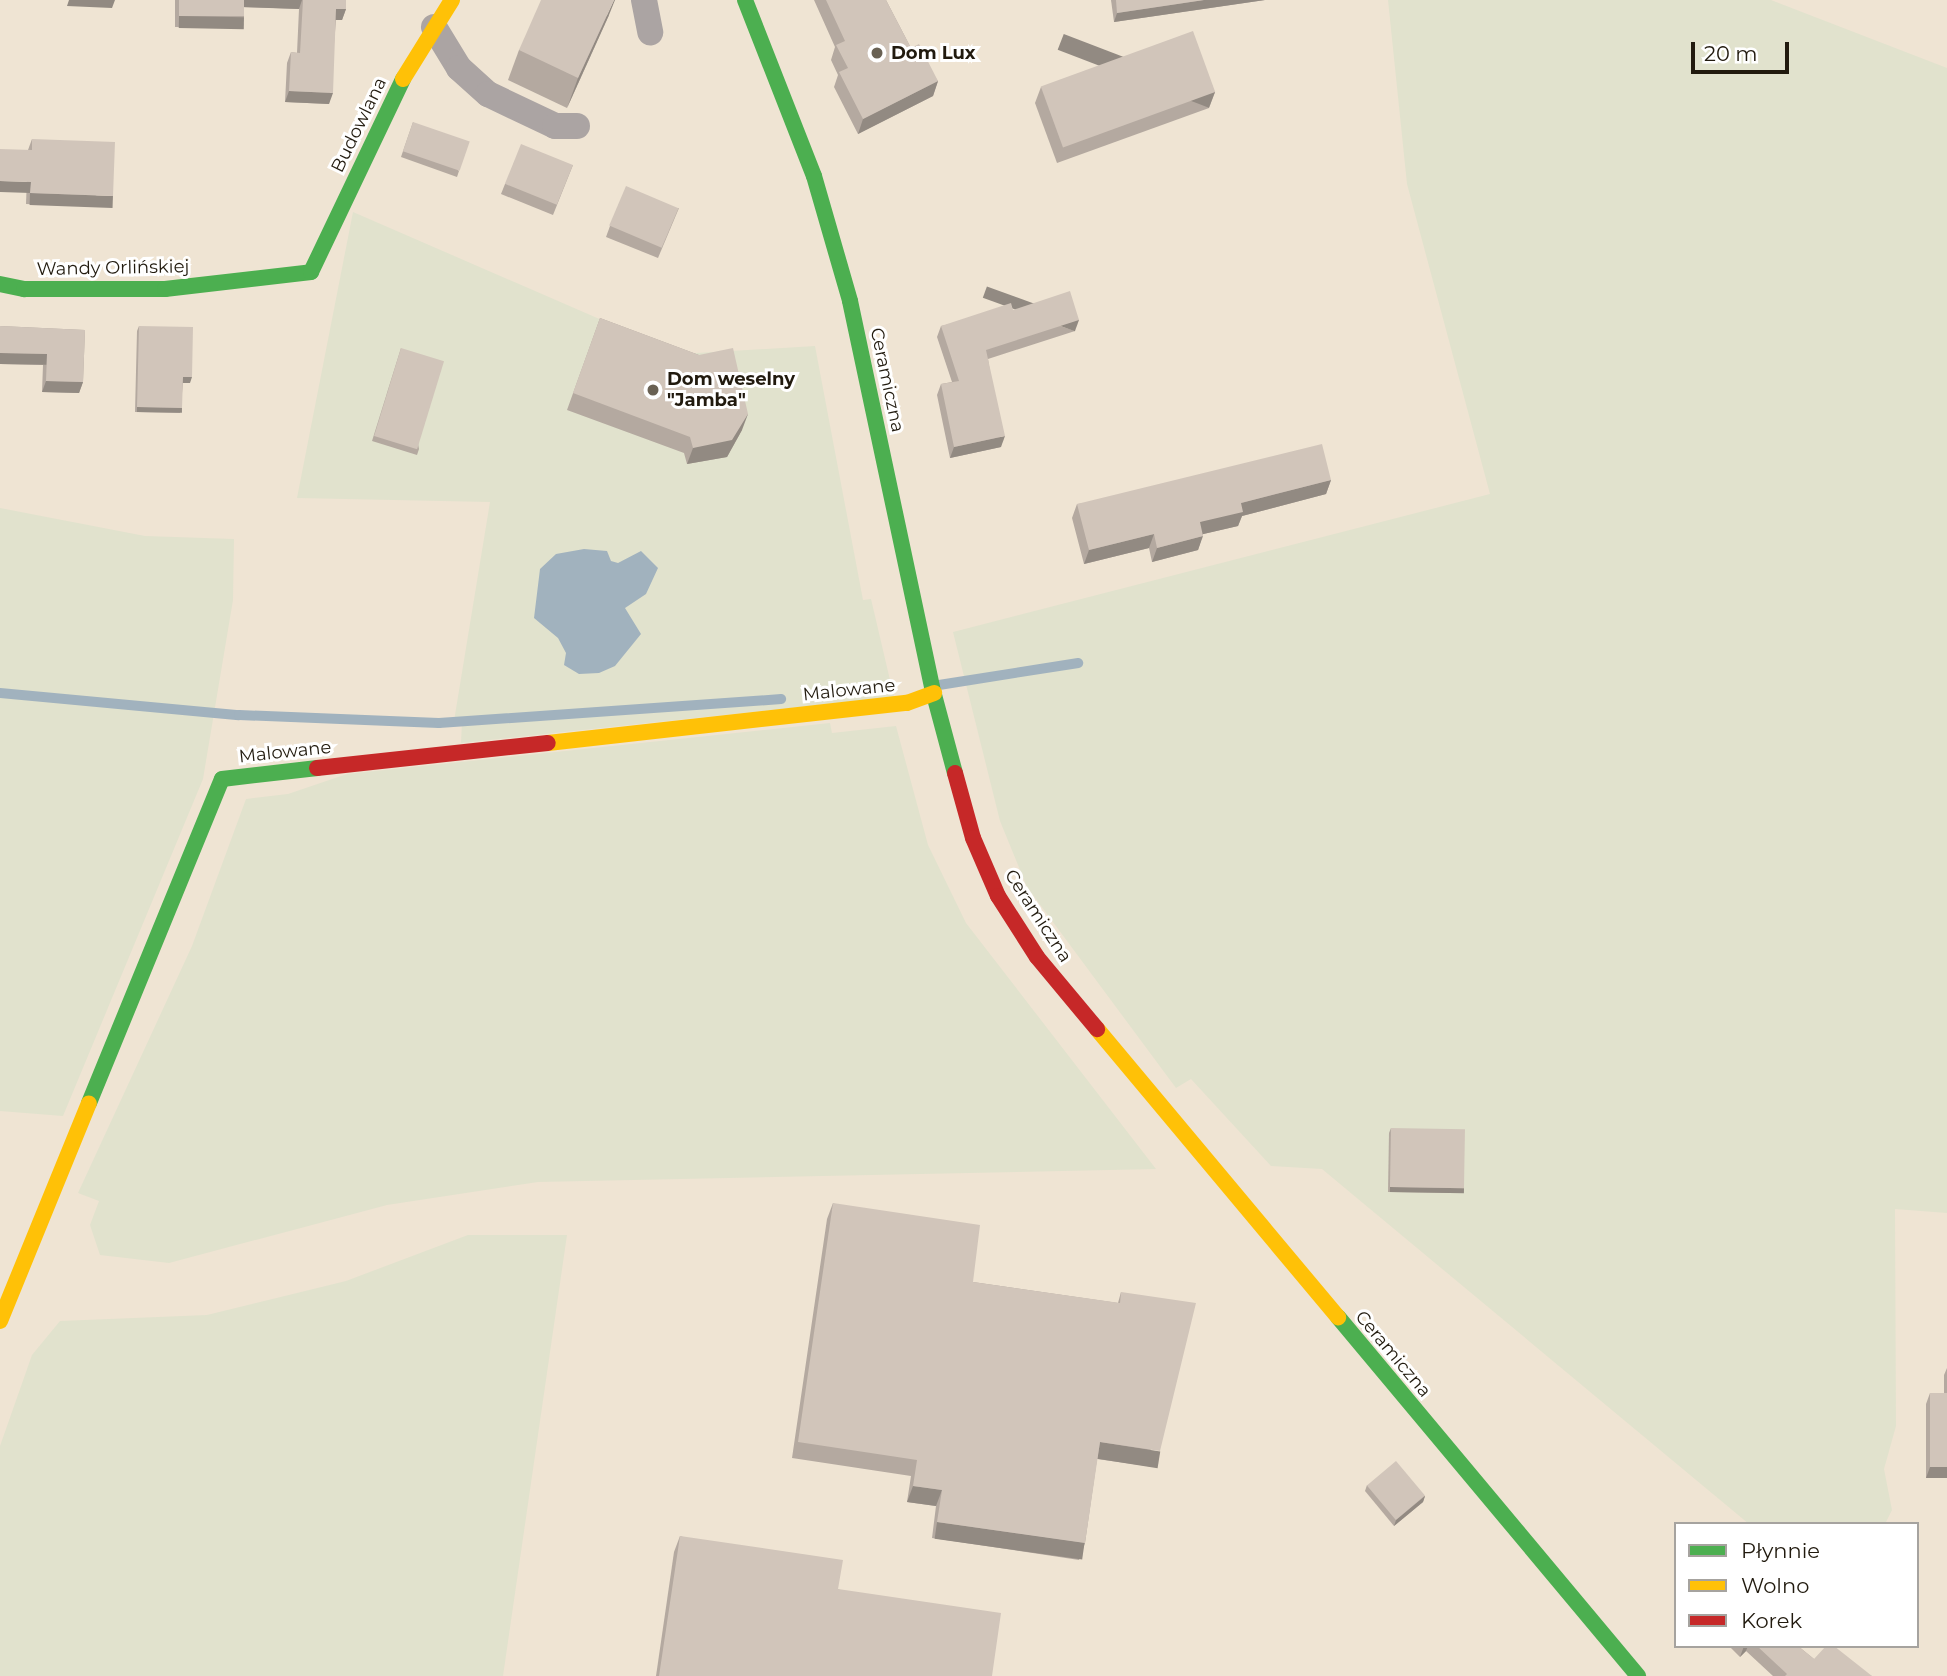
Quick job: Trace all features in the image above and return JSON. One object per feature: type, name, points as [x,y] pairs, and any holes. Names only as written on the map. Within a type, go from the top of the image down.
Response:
[{"type":"street","name":"Budowlana","points":[[312,272],[389,102],[452,0]]},
{"type":"street","points":[[644,0],[650,32]]},
{"type":"street","name":"Ceramiczna","points":[[745,0],[814,176],[850,301],[929,673],[973,838],[998,896],[1037,957],[1638,1676]]},
{"type":"street","points":[[434,27],[459,68],[488,94],[555,126],[577,126]]},
{"type":"street","name":"Wandy Orlińskiej","points":[[0,284],[24,289],[165,289],[312,272]]},
{"type":"street","name":"Malowane","points":[[0,1321],[222,779],[907,703],[934,692]]},
{"type":"green space","points":[[1388,0],[1771,0],[1947,68],[1947,1213],[1895,1209],[1896,1426],[1884,1469],[1892,1510],[1886,1522],[1747,1522],[1322,1169],[1271,1166],[1191,1079],[1176,1088],[1027,887],[1000,821],[953,632],[1490,494],[1407,184]]},
{"type":"green space","points":[[353,212],[680,354],[815,346],[863,600],[871,599],[894,697],[461,743],[462,721],[454,721],[490,502],[297,498]]},
{"type":"green space","points":[[0,508],[145,536],[234,539],[233,600],[203,779],[63,1116],[0,1111]]},
{"type":"green space","points":[[830,723],[832,733],[896,726],[928,845],[966,923],[1156,1169],[538,1182],[387,1205],[169,1263],[100,1255],[90,1225],[99,1201],[78,1193],[192,946],[246,799],[288,794],[347,774]]},
{"type":"green space","points":[[468,1235],[567,1235],[503,1676],[0,1676],[0,1446],[32,1355],[60,1321],[207,1315],[346,1281]]},
{"type":"water","points":[[584,549],[607,551],[611,561],[618,563],[641,551],[658,568],[646,594],[625,608],[641,634],[615,666],[599,673],[579,674],[564,665],[566,653],[558,638],[534,618],[540,569],[556,554]]},
{"type":"building","points":[[179,0],[244,0],[244,16],[179,16]]},
{"type":"building","points":[[303,0],[346,0],[346,9],[336,9],[333,93],[289,91],[291,52],[300,53]]},
{"type":"building","points":[[541,0],[614,0],[578,78],[519,50]]},
{"type":"building","points":[[826,0],[886,0],[911,48],[919,44],[938,81],[863,119],[839,72],[848,68],[836,45],[845,41]]},
{"type":"building","points":[[1116,0],[1204,0],[1117,13]]},
{"type":"building","points":[[1193,31],[1215,92],[1063,147],[1041,86]]},
{"type":"building","points":[[413,122],[470,142],[460,171],[403,151]]},
{"type":"building","points":[[32,139],[115,142],[113,196],[30,193],[31,182],[0,181],[0,149],[32,150]]},
{"type":"building","points":[[521,144],[573,165],[557,205],[505,184]]},
{"type":"building","points":[[626,186],[678,208],[662,248],[609,226]]},
{"type":"building","points":[[1070,291],[1079,320],[986,350],[1005,436],[954,447],[941,384],[959,381],[941,326],[1011,303],[1013,310]]},
{"type":"building","name":"Dom weselny \"Jamba\"","points":[[600,318],[699,355],[733,348],[748,414],[732,440],[693,448],[690,437],[573,393]]},
{"type":"building","points":[[0,326],[85,330],[83,382],[46,381],[47,354],[0,353]]},
{"type":"building","points":[[139,326],[193,327],[192,377],[183,377],[182,408],[137,407]]},
{"type":"building","points":[[401,348],[444,361],[417,449],[374,436]]},
{"type":"building","points":[[1322,444],[1331,480],[1241,503],[1243,512],[1200,522],[1203,536],[1157,548],[1154,534],[1089,550],[1077,504]]},
{"type":"building","points":[[1391,1128],[1465,1129],[1464,1188],[1390,1187]]},
{"type":"building","points":[[833,1203],[980,1225],[973,1282],[1120,1303],[1121,1292],[1196,1303],[1160,1451],[1100,1442],[1085,1543],[937,1522],[942,1490],[913,1486],[917,1460],[798,1442]]},
{"type":"building","points":[[1930,1393],[1947,1393],[1947,1467],[1930,1467]]},
{"type":"building","points":[[1396,1461],[1425,1495],[1396,1520],[1367,1485]]},
{"type":"building","points":[[680,1536],[843,1560],[838,1589],[1001,1613],[992,1676],[659,1676]]},
{"type":"building","points":[[1759,1648],[1800,1648],[1814,1659],[1824,1648],[1837,1648],[1872,1676],[1785,1676],[1787,1674]]},
{"type":"waterway","points":[[939,685],[1078,663]]},
{"type":"waterway","points":[[0,693],[239,715],[439,723],[781,699]]},
{"type":"traffic: fast","points":[[745,0],[814,176],[850,301],[933,691],[955,773]]},
{"type":"traffic: fast","points":[[0,284],[24,289],[165,289],[311,272],[403,79]]},
{"type":"traffic: fast","points":[[89,1103],[222,779],[317,768]]},
{"type":"traffic: fast","points":[[1338,1317],[1638,1676]]},
{"type":"traffic: slow","points":[[403,79],[452,0]]},
{"type":"traffic: slow","points":[[548,743],[907,703],[934,693]]},
{"type":"traffic: slow","points":[[1097,1029],[1338,1317]]},
{"type":"traffic: slow","points":[[0,1321],[89,1103]]},
{"type":"traffic: jam","points":[[317,768],[548,743]]},
{"type":"traffic: jam","points":[[955,773],[973,838],[998,896],[1037,957],[1097,1029]]},
{"type":"place","name":"Dom Lux","points":[[877,53]]},
{"type":"place","name":"Dom weselny \"Jamba\"","points":[[653,390]]}]
